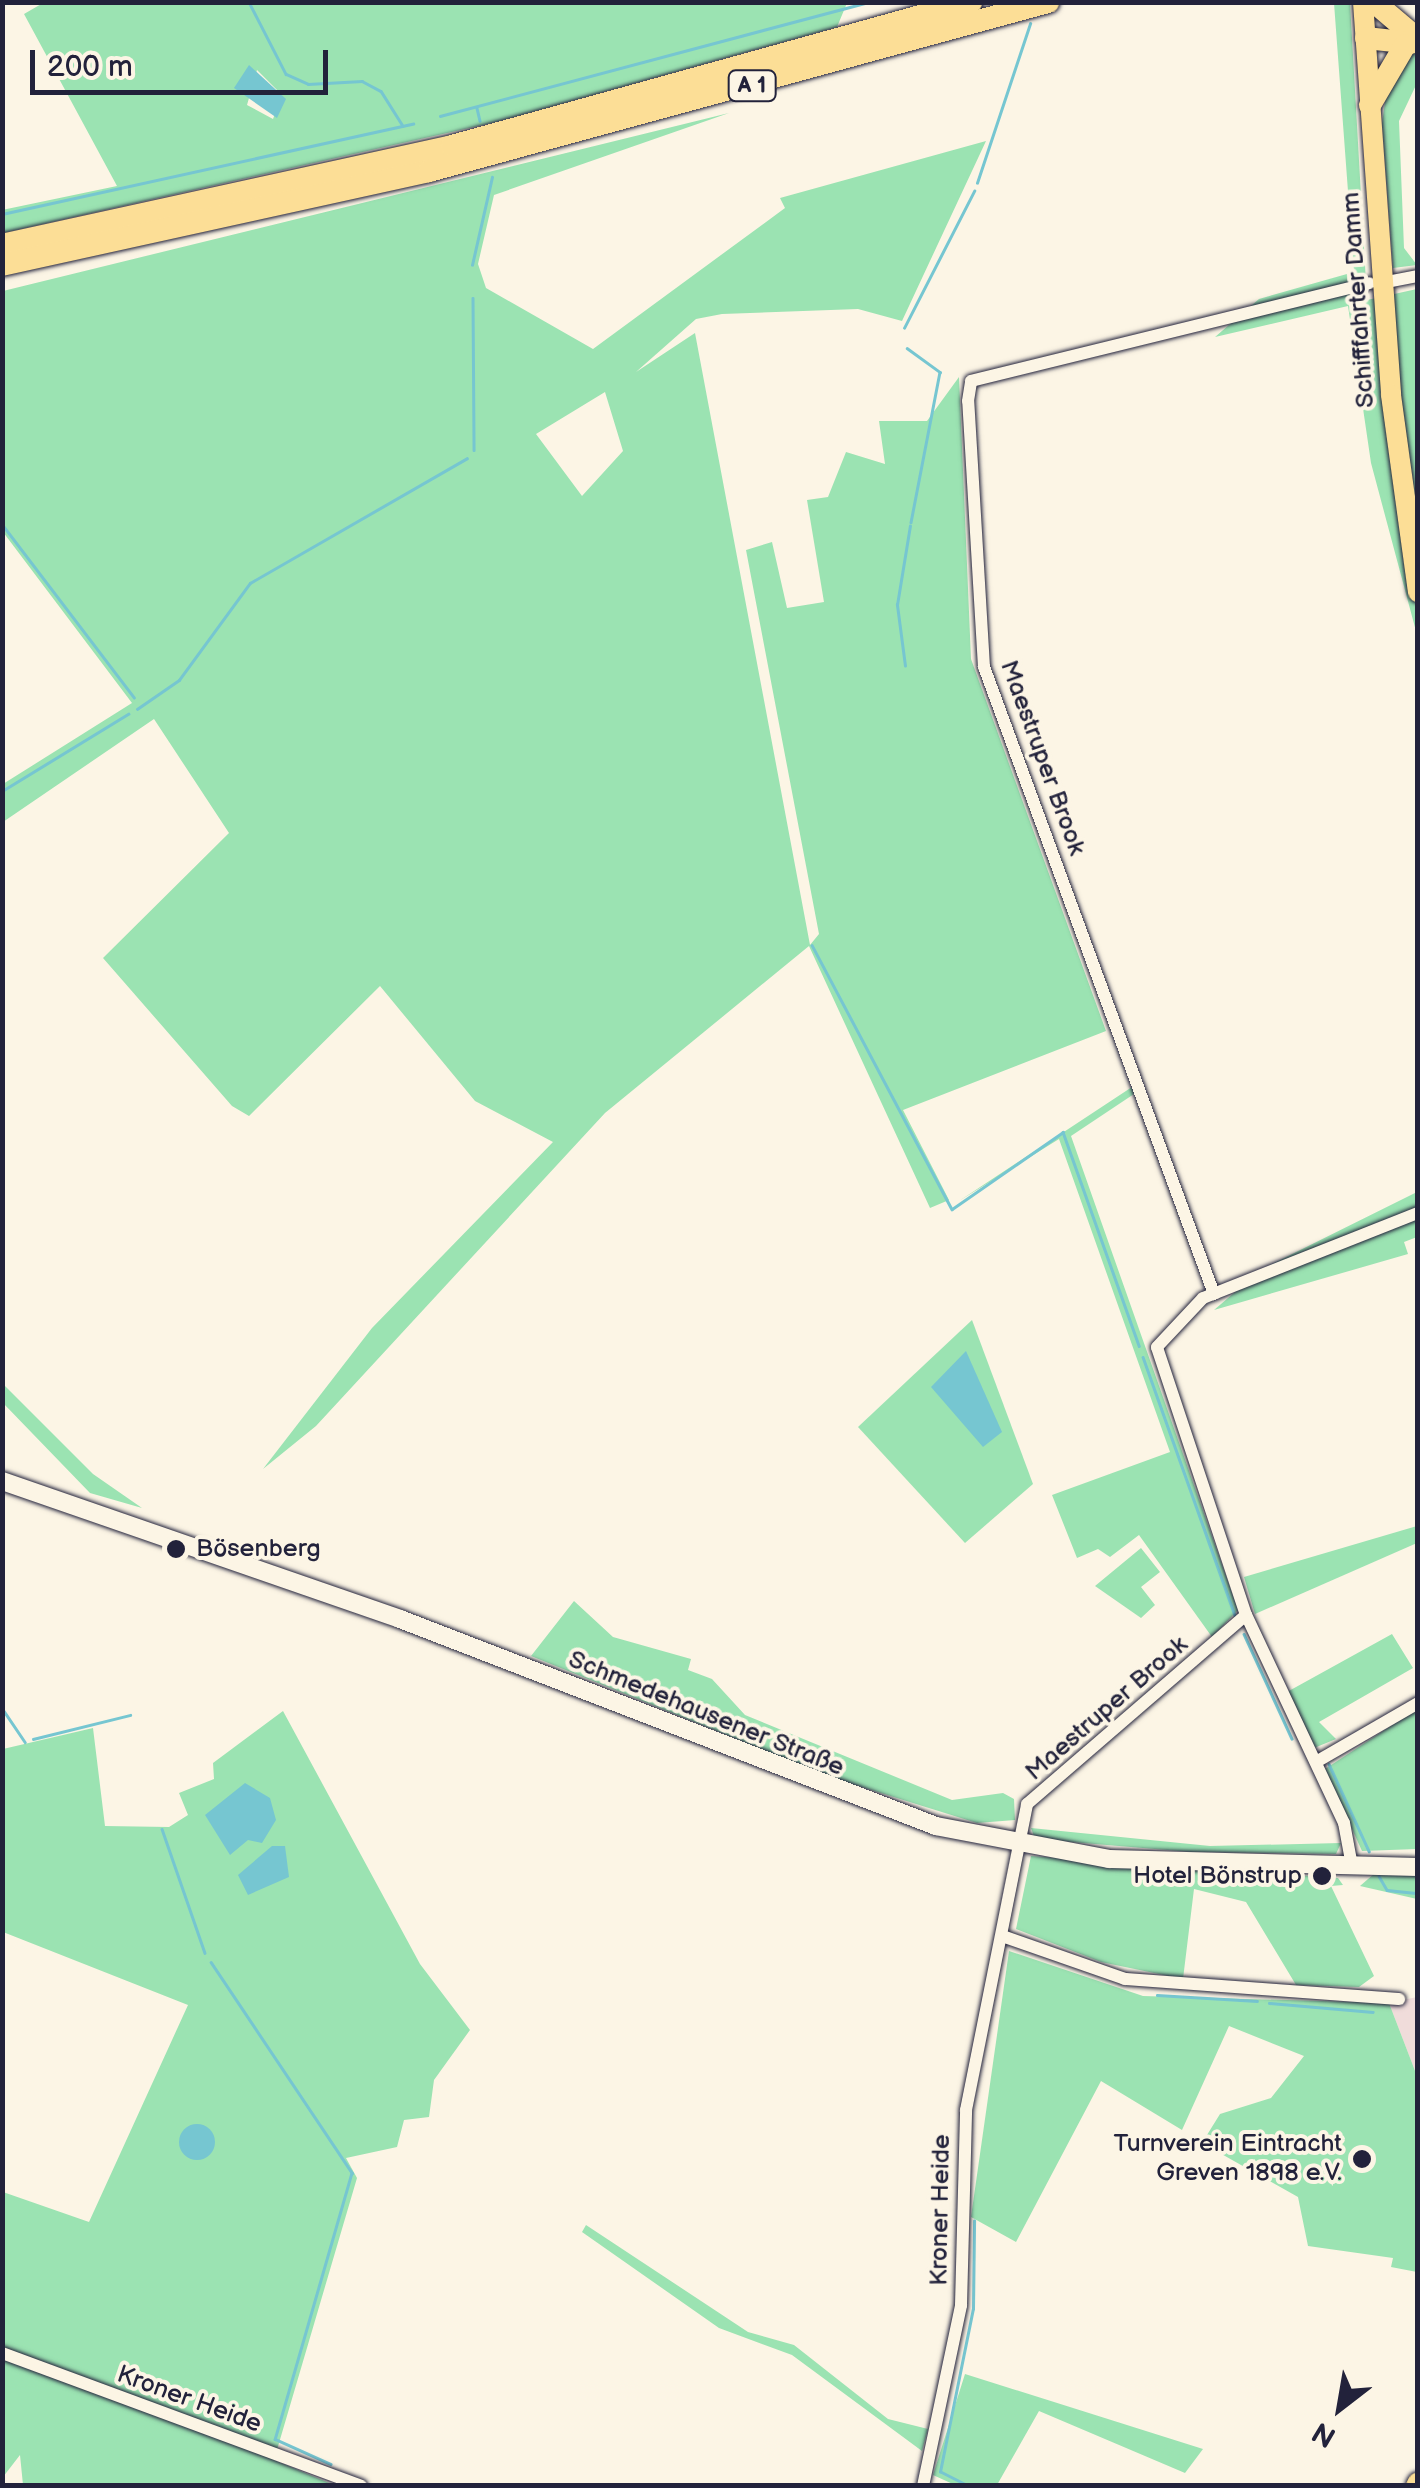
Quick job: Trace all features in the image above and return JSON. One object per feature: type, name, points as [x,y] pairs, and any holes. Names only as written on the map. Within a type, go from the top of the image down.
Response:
[{"type":"highway","points":[[914,19],[954,2]]},
{"type":"highway","name":"A 1","points":[[453,155],[971,2]]},
{"type":"highway","name":"A 1","points":[[2,264],[427,162],[1048,2]]},
{"type":"highway","points":[[1374,2],[1412,37]]},
{"type":"highway","points":[[1366,38],[1412,37]]},
{"type":"highway","points":[[1370,104],[1412,37]]},
{"type":"highway","name":"A 1","points":[[2,245],[427,162]]},
{"type":"main road","name":"Schifffahrter Damm","points":[[1364,2],[1390,395],[1418,592]]},
{"type":"main road","name":"Schmedehausener Straße","points":[[2,1481],[383,1612],[847,1797],[1022,1846],[1150,1862],[1418,1866]]},
{"type":"street","points":[[1392,281],[1418,276]]},
{"type":"street","name":"Maestruper Brook","points":[[1214,1294],[984,667],[968,402],[972,380],[1369,284]]},
{"type":"street","points":[[1352,1866],[1316,1762],[1246,1615],[1158,1363],[1162,1334],[1214,1294],[1418,1213]]},
{"type":"street","name":"Maestruper Brook","points":[[1022,1846],[1027,1804],[1246,1615]]},
{"type":"street","points":[[1316,1762],[1418,1702]]},
{"type":"street","name":"Kroner Heide","points":[[922,2486],[961,2305],[966,2110],[1022,1846]]},
{"type":"street","points":[[1005,1937],[1125,1979],[1399,1999]]},
{"type":"street","name":"Kroner Heide","points":[[2,2353],[361,2486]]},
{"type":"shaded area","points":[[1417,1997],[1417,2076],[1389,2003]]},
{"type":"green space","points":[[43,3],[847,3],[837,27],[496,122],[3,233],[2,210],[117,186],[24,14]],"holes":[[[257,70],[282,95],[273,119],[247,105]]]},
{"type":"green space","points":[[1334,3],[1350,3],[1367,300],[1417,289],[1417,635],[1371,463],[1348,306],[1215,337],[1259,299],[1354,272]]},
{"type":"green space","points":[[1417,50],[1417,83],[1399,121],[1404,248],[1417,265],[1393,268],[1382,124],[1387,87],[1406,54]]},
{"type":"green space","points":[[729,113],[494,195],[478,264],[486,288],[593,349],[785,208],[780,198],[986,141],[902,321],[858,309],[722,314],[696,319],[636,372],[695,333],[810,945],[819,934],[746,550],[772,542],[787,608],[824,602],[807,500],[828,497],[846,452],[885,464],[879,421],[927,421],[959,377],[971,659],[1106,1031],[903,1110],[949,1200],[930,1208],[809,946],[605,1113],[316,1426],[263,1469],[372,1328],[553,1142],[475,1101],[380,986],[249,1116],[232,1106],[103,958],[229,833],[154,719],[3,822],[3,784],[132,703],[3,532],[3,291]],"holes":[[[605,392],[623,451],[582,496],[536,434]]]},
{"type":"green space","points":[[1132,1087],[1134,1094],[1071,1136],[1238,1610],[1212,1637],[1139,1535],[1110,1557],[1098,1549],[1077,1558],[1052,1495],[1170,1452],[1059,1139],[959,1201]]},
{"type":"green space","points":[[1417,1192],[1417,1237],[1404,1242],[1408,1254],[1214,1310],[1262,1269]]},
{"type":"green space","points":[[972,1320],[1033,1484],[965,1543],[858,1427]]},
{"type":"green space","points":[[2,1383],[93,1474],[142,1508],[90,1493],[3,1403]]},
{"type":"green space","points":[[1417,1526],[1417,1543],[1255,1614],[1244,1577]]},
{"type":"green space","points":[[1141,1548],[1160,1572],[1141,1587],[1155,1605],[1141,1618],[1095,1586]]},
{"type":"green space","points":[[574,1601],[613,1637],[691,1659],[688,1670],[712,1679],[745,1715],[952,1800],[1003,1793],[1014,1799],[1015,1820],[977,1823],[836,1779],[531,1656]]},
{"type":"green space","points":[[1392,1634],[1413,1668],[1319,1722],[1336,1739],[1314,1748],[1287,1692]]},
{"type":"green space","points":[[1417,1709],[1417,1849],[1362,1851],[1325,1769]]},
{"type":"green space","points":[[283,1711],[420,1964],[470,2030],[434,2080],[429,2117],[404,2120],[397,2147],[346,2158],[357,2178],[274,2460],[334,2485],[23,2485],[20,2455],[3,2477],[3,2192],[89,2222],[188,2005],[3,1932],[3,1749],[93,1728],[105,1826],[169,1827],[188,1815],[179,1793],[214,1779],[213,1763]]},
{"type":"green space","points":[[1031,1828],[1210,1846],[1341,1843],[1336,1854],[1191,1852],[1035,1839]]},
{"type":"green space","points":[[1031,1856],[1338,1878],[1343,1885],[1331,1886],[1374,1976],[1359,1987],[1296,1985],[1246,1902],[1194,1889],[1183,1979],[1101,1962],[1016,1929]]},
{"type":"green space","points":[[1375,1873],[1417,1874],[1417,1899],[1360,1886]]},
{"type":"green space","points":[[1009,1951],[1143,1996],[1389,2003],[1417,2076],[1417,2272],[1391,2267],[1393,2258],[1308,2246],[1298,2197],[1202,2143],[1220,2114],[1271,2098],[1304,2056],[1229,2026],[1182,2130],[1101,2081],[1016,2242],[971,2217]]},
{"type":"green space","points":[[586,2225],[748,2332],[794,2345],[888,2419],[928,2429],[922,2451],[792,2355],[719,2328],[582,2232]]},
{"type":"green space","points":[[965,2374],[1203,2449],[1185,2473],[1039,2411],[997,2485],[955,2485],[933,2475]]},
{"type":"water","points":[[249,65],[286,99],[277,118],[234,88]]},
{"type":"water","points":[[966,1351],[1002,1432],[983,1447],[931,1387]]},
{"type":"water","points":[[245,1783],[270,1798],[276,1820],[262,1843],[248,1840],[230,1855],[205,1815]]},
{"type":"water","points":[[272,1846],[285,1846],[289,1877],[248,1895],[238,1875]]},
{"type":"water","points":[[197,2124],[210,2129],[215,2142],[210,2155],[197,2160],[184,2155],[179,2142],[184,2129]]},
{"type":"waterway","points":[[249,2],[286,74],[308,84],[362,81],[381,91],[403,126]]},
{"type":"waterway","points":[[440,116],[869,2]]},
{"type":"waterway","points":[[977,183],[1030,24]]},
{"type":"waterway","points":[[477,108],[480,121]]},
{"type":"waterway","points":[[2,214],[413,124]]},
{"type":"waterway","points":[[472,265],[492,177]]},
{"type":"waterway","points":[[904,328],[974,191]]},
{"type":"waterway","points":[[473,298],[474,450]]},
{"type":"waterway","points":[[907,348],[940,372],[911,522]]},
{"type":"waterway","points":[[137,709],[179,680],[250,583],[467,458]]},
{"type":"waterway","points":[[2,524],[134,697]]},
{"type":"waterway","points":[[905,666],[897,605],[910,526]]},
{"type":"waterway","points":[[2,791],[128,714]]},
{"type":"waterway","points":[[812,945],[952,1209],[1063,1132],[1139,1346]]},
{"type":"waterway","points":[[1143,1357],[1235,1615]]},
{"type":"waterway","points":[[1244,1634],[1292,1739]]},
{"type":"waterway","points":[[2,1708],[25,1742]]},
{"type":"waterway","points":[[33,1739],[130,1715]]},
{"type":"waterway","points":[[1329,1764],[1369,1851]]},
{"type":"waterway","points":[[162,1829],[205,1953]]},
{"type":"waterway","points":[[1379,1876],[1387,1890],[1418,1893]]},
{"type":"waterway","points":[[211,1962],[352,2173],[275,2439],[331,2464]]},
{"type":"waterway","points":[[1157,1995],[1257,2001]]},
{"type":"waterway","points":[[1269,2003],[1373,2012]]},
{"type":"waterway","points":[[968,2486],[940,2472],[973,2309],[974,2221]]},
{"type":"place","name":"Bösenberg","points":[[176,1549]]},
{"type":"place","name":"Hotel Bönstrup","points":[[1322,1876]]},
{"type":"place","name":"Turnverein Eintracht Greven 1898 e.V.","points":[[1362,2159]]}]
